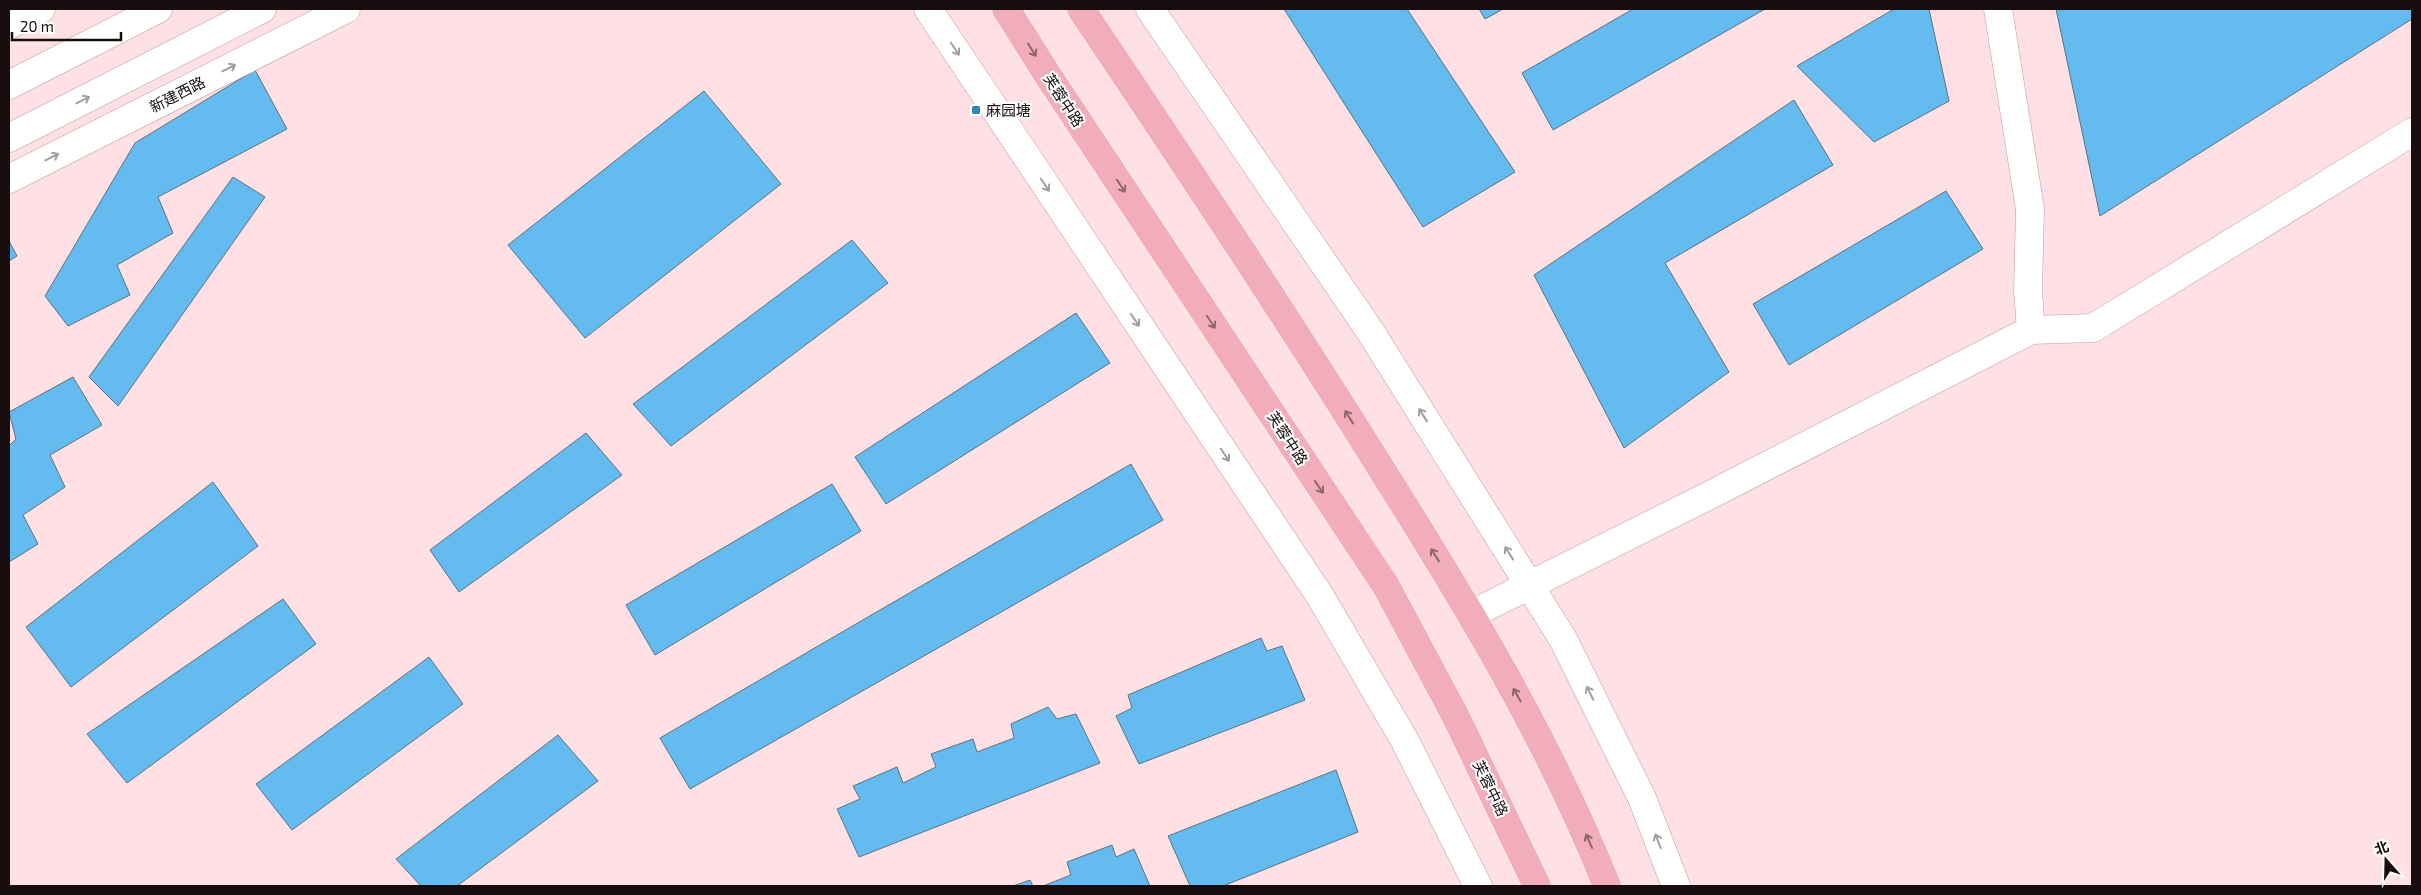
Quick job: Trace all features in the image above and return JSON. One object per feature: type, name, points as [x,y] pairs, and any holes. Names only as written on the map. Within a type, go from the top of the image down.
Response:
[{"type":"main road","name":"芙蓉中路","points":[[1006,9],[1047,74],[1386,586],[1456,716],[1537,886]]},
{"type":"main road","points":[[1081,9],[1252,264],[1472,614],[1530,718],[1589,841],[1607,886]]},
{"type":"street","points":[[9,25],[41,9]]},
{"type":"street","points":[[9,84],[158,9]]},
{"type":"street","points":[[9,138],[262,9]]},
{"type":"street","name":"新建西路","points":[[9,179],[346,9]]},
{"type":"street","points":[[928,9],[1320,596],[1406,742],[1478,886]]},
{"type":"street","points":[[1150,9],[1370,331],[1563,639],[1642,798],[1676,886]]},
{"type":"street","points":[[1998,9],[2030,209],[2028,291],[2032,330]]},
{"type":"street","points":[[1472,614],[1716,492],[2032,330],[2093,328],[2412,132]]},
{"type":"building","points":[[1284,9],[1407,9],[1515,172],[1423,227]]},
{"type":"building","points":[[1479,9],[1503,9],[1485,19]]},
{"type":"building","points":[[1633,9],[1765,9],[1553,130],[1522,73]]},
{"type":"building","points":[[1894,9],[1929,9],[1949,101],[1874,142],[1797,66]]},
{"type":"building","points":[[2056,9],[2412,9],[2412,19],[2100,216]]},
{"type":"building","points":[[255,70],[287,129],[158,197],[173,233],[117,265],[130,295],[68,326],[45,296],[135,143]]},
{"type":"building","points":[[704,91],[781,184],[585,338],[508,245]]},
{"type":"building","points":[[1794,100],[1833,165],[1665,263],[1729,372],[1624,448],[1534,275]]},
{"type":"building","points":[[233,177],[265,197],[118,406],[89,377]]},
{"type":"building","points":[[1946,191],[1983,249],[1789,365],[1753,304]]},
{"type":"building","points":[[852,240],[888,283],[671,446],[633,404]]},
{"type":"building","points":[[9,241],[17,256],[9,261]]},
{"type":"building","points":[[1076,313],[1110,363],[886,504],[855,457]]},
{"type":"building","points":[[73,377],[102,425],[50,455],[65,487],[23,515],[38,544],[9,562],[9,446],[16,439],[9,412]]},
{"type":"building","points":[[586,433],[622,475],[459,592],[430,550]]},
{"type":"building","points":[[1131,464],[1163,520],[690,789],[660,738]]},
{"type":"building","points":[[213,482],[258,546],[71,687],[26,627]]},
{"type":"building","points":[[832,484],[861,531],[655,655],[626,605]]},
{"type":"building","points":[[283,599],[316,644],[127,783],[87,734]]},
{"type":"building","points":[[1261,638],[1267,651],[1282,646],[1305,700],[1139,764],[1116,716],[1132,708],[1128,695]]},
{"type":"building","points":[[429,657],[463,704],[292,830],[256,784]]},
{"type":"building","points":[[1048,707],[1057,719],[1076,714],[1100,763],[859,857],[837,809],[860,799],[853,786],[897,767],[903,783],[936,767],[931,754],[973,739],[977,752],[1014,738],[1011,724]]},
{"type":"building","points":[[558,735],[598,781],[457,886],[421,886],[396,859]]},
{"type":"building","points":[[1336,770],[1358,832],[1223,886],[1190,886],[1168,836]]},
{"type":"building","points":[[1112,845],[1116,857],[1134,849],[1150,886],[1043,886],[1071,875],[1067,862]]},
{"type":"building","points":[[1030,880],[1033,886],[1013,886]]},
{"type":"place","name":"麻园塘","points":[[976,110]]}]
